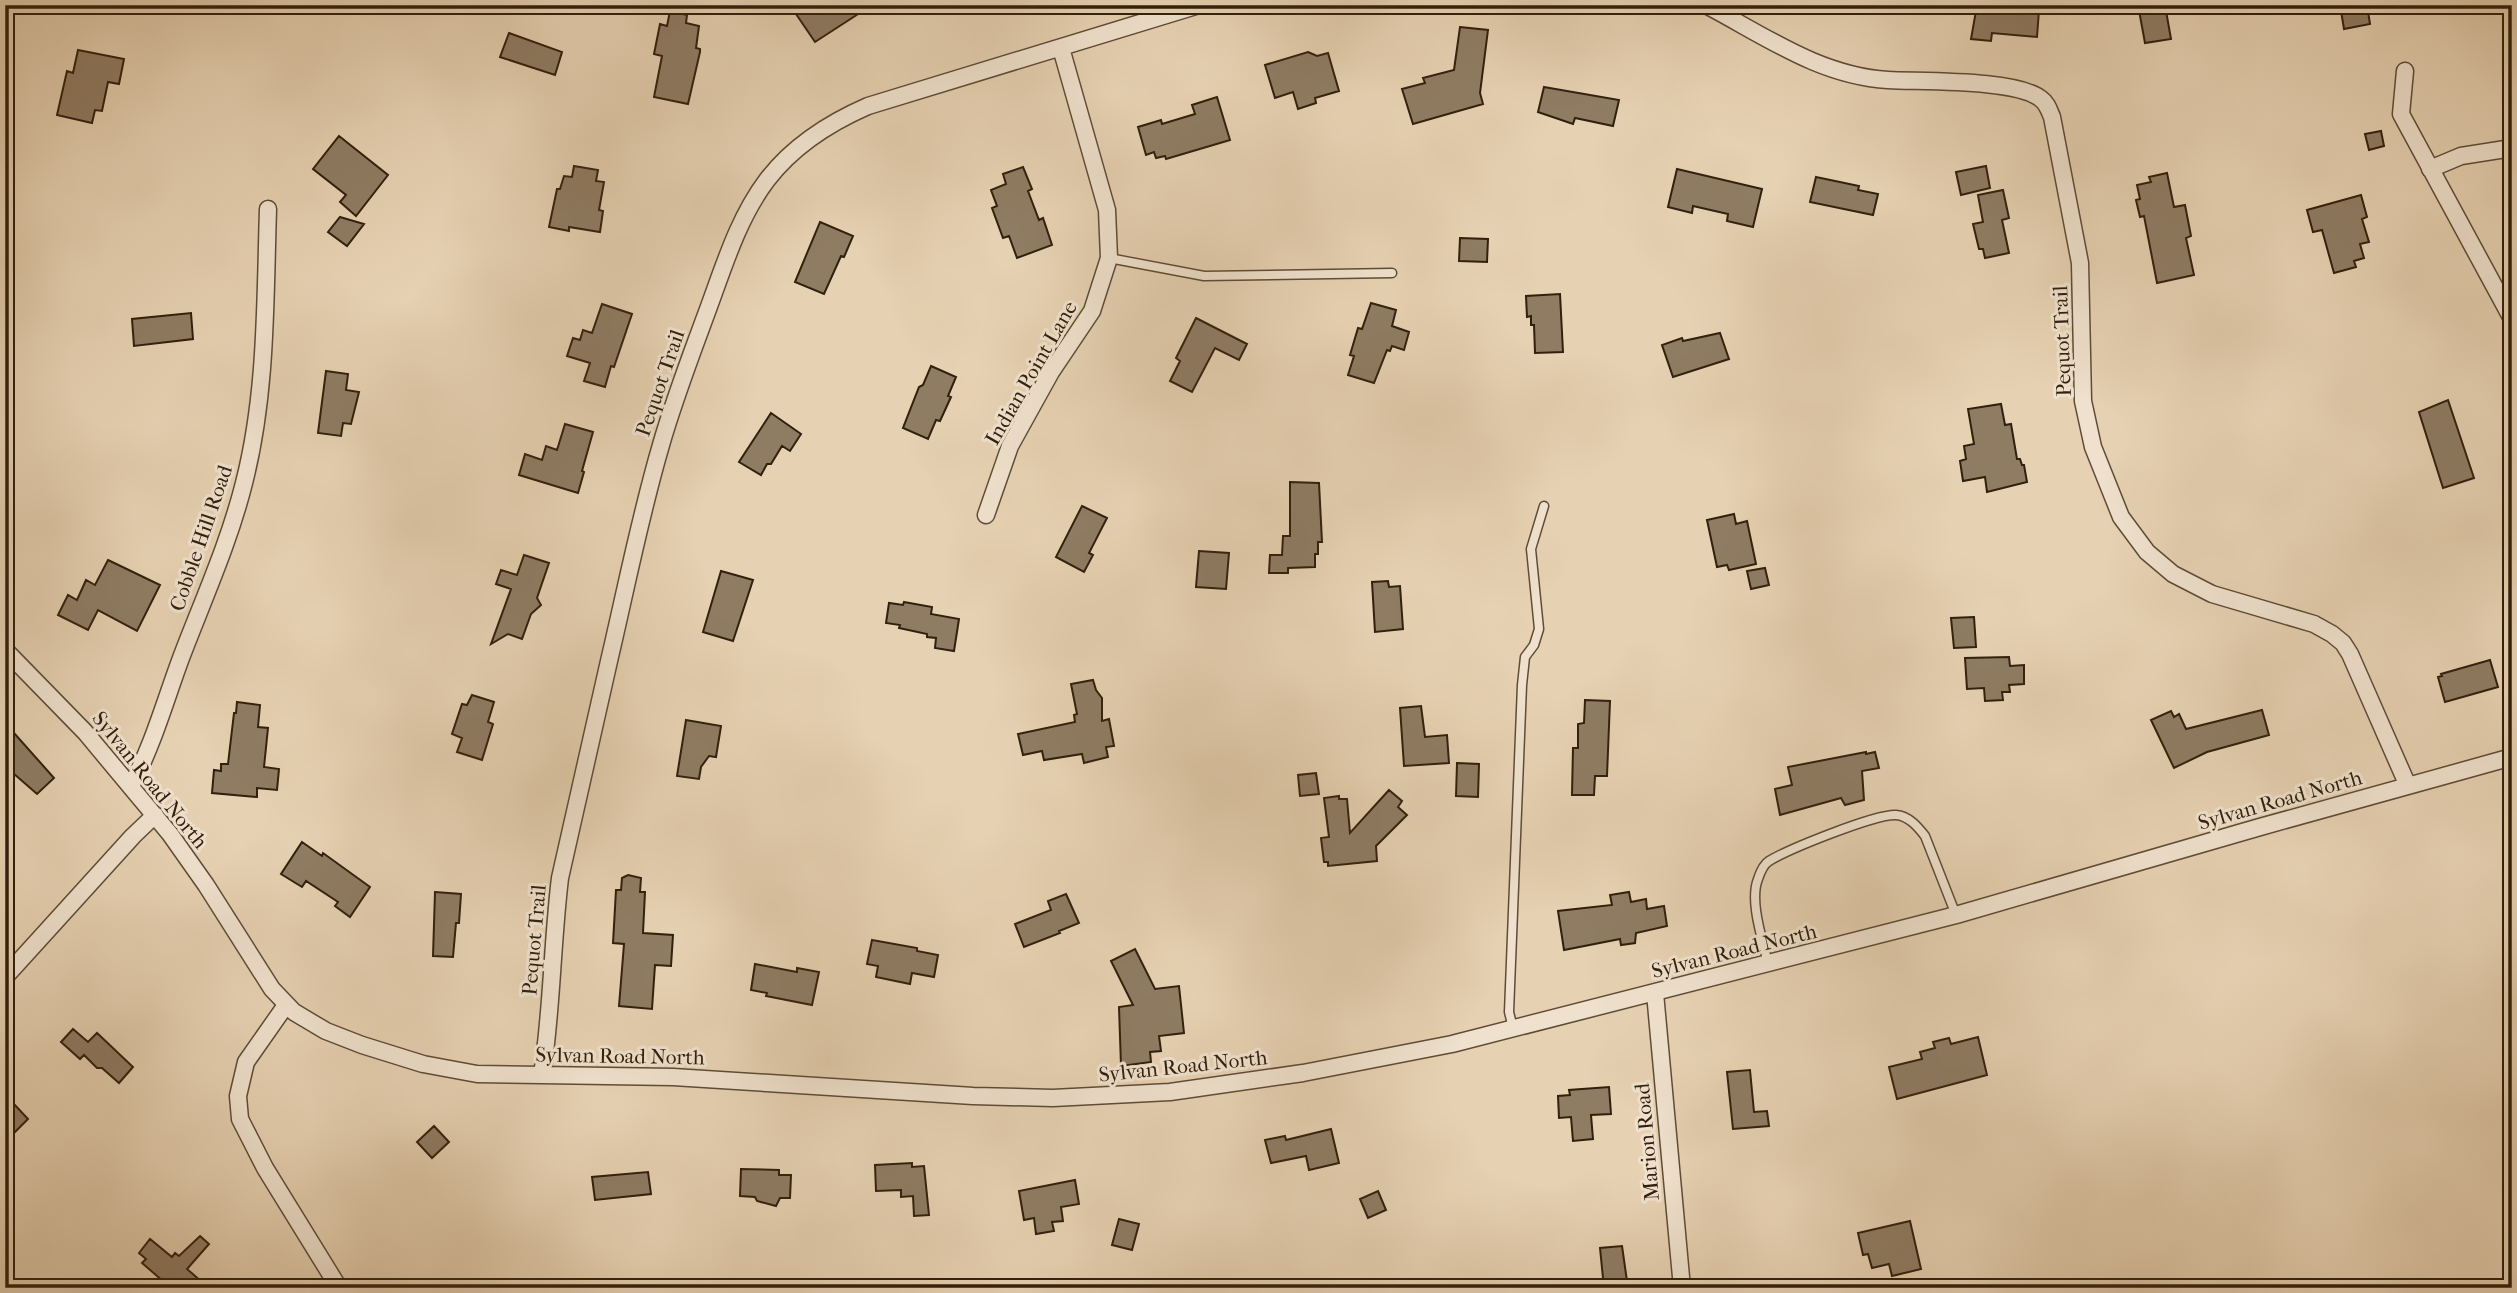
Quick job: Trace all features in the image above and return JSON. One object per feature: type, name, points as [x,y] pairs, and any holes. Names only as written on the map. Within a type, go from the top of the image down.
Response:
[{"type":"street","name":"Pequot Trail","points":[[542,1074],[548,1038],[554,924],[560,878],[639,531],[661,445],[724,264],[759,191],[779,165],[819,131],[894,96],[1199,5]]},
{"type":"street","name":"Pequot Trail","points":[[1706,5],[1784,49],[1833,70],[1884,80],[2004,87],[2025,91],[2043,100],[2052,117],[2080,263],[2084,401],[2088,428],[2098,464],[2121,517],[2136,539],[2160,564],[2196,588],[2314,624],[2343,643],[2408,786]]},
{"type":"street","name":"Indian Point Lane","points":[[986,514],[1010,446],[1051,372],[1092,311],[1109,258],[1107,210],[1061,48]]},
{"type":"street","points":[[2405,71],[2402,114],[2512,319]]},
{"type":"street","points":[[2430,169],[2461,156],[2512,148]]},
{"type":"street","name":"Cobble Hill Road","points":[[131,786],[151,743],[229,531],[244,482],[257,416],[264,351],[268,209]]},
{"type":"street","name":"Sylvan Road North","points":[[5,650],[77,724],[155,816],[206,885],[261,975],[286,1005],[326,1031],[423,1064],[477,1074],[673,1077],[973,1096],[1129,1096],[1200,1089],[1407,1054],[1956,915],[2512,757]]},
{"type":"street","points":[[7,971],[155,816]]},
{"type":"street","name":"Marion Road","points":[[1655,993],[1682,1288]]},
{"type":"street","points":[[286,1005],[246,1062],[238,1097],[240,1119],[271,1178],[340,1288]]},
{"type":"lane","points":[[1109,258],[1204,276],[1392,273]]},
{"type":"lane","points":[[1513,1028],[1509,1012],[1522,685],[1525,657],[1534,645],[1539,629],[1531,548],[1544,506]]},
{"type":"lane","points":[[1768,964],[1755,899],[1756,882],[1766,863],[1875,817],[1897,815],[1908,818],[1920,829],[1942,875],[1956,915]]},
{"type":"building","points":[[803,5],[812,5],[817,12],[826,5],[872,5],[815,42],[794,11]]},
{"type":"building","points":[[1977,5],[2039,10],[2037,37],[1992,33],[1991,41],[1971,39]]},
{"type":"building","points":[[2138,5],[2165,5],[2171,39],[2145,43]]},
{"type":"building","points":[[2340,5],[2367,5],[2370,24],[2344,29]]},
{"type":"building","points":[[670,11],[687,15],[686,23],[699,26],[696,48],[700,49],[700,52],[688,104],[654,97],[662,56],[654,54],[660,24],[667,26]]},
{"type":"building","points":[[1460,27],[1488,30],[1480,93],[1483,104],[1413,124],[1402,89],[1425,83],[1423,78],[1454,70]]},
{"type":"building","points":[[509,33],[562,52],[555,75],[500,57]]},
{"type":"building","points":[[78,50],[124,59],[119,84],[108,82],[102,111],[95,110],[92,123],[57,115],[67,71],[73,73]]},
{"type":"building","points":[[1308,52],[1317,56],[1328,53],[1339,91],[1315,98],[1316,103],[1298,109],[1293,92],[1275,98],[1265,65]]},
{"type":"building","points":[[1544,87],[1619,100],[1613,126],[1575,118],[1573,124],[1538,112]]},
{"type":"building","points":[[1217,97],[1230,140],[1166,159],[1165,156],[1156,158],[1154,152],[1146,155],[1138,127],[1161,120],[1162,124],[1195,114],[1192,105]]},
{"type":"building","points":[[2381,131],[2384,146],[2369,150],[2365,134]]},
{"type":"building","points":[[339,136],[388,175],[356,216],[340,202],[346,195],[313,169]]},
{"type":"building","points":[[574,166],[598,170],[596,181],[604,182],[599,210],[603,211],[600,232],[549,227],[557,189],[560,189],[564,176],[572,177]]},
{"type":"building","points":[[1986,166],[1990,188],[1961,195],[1956,172]]},
{"type":"building","points":[[1023,167],[1032,189],[1028,191],[1039,220],[1043,218],[1052,245],[1017,258],[1009,236],[1003,238],[992,208],[997,206],[991,190],[1006,184],[1003,174]]},
{"type":"building","points":[[1677,169],[1762,189],[1753,227],[1727,221],[1728,214],[1693,206],[1692,213],[1668,207]]},
{"type":"building","points":[[2167,173],[2174,207],[2185,205],[2191,236],[2186,238],[2194,275],[2157,283],[2144,216],[2140,217],[2136,200],[2140,199],[2137,185],[2151,182],[2149,177]]},
{"type":"building","points":[[1816,177],[1859,186],[1858,190],[1878,194],[1873,215],[1810,202]]},
{"type":"building","points":[[2003,190],[2009,218],[2002,220],[2009,253],[1985,258],[1983,249],[1979,249],[1973,224],[1983,222],[1978,195]]},
{"type":"building","points":[[2361,195],[2367,217],[2362,219],[2369,242],[2360,244],[2364,258],[2354,261],[2356,267],[2334,273],[2322,230],[2313,232],[2307,210]]},
{"type":"building","points":[[340,217],[364,224],[347,246],[328,232]]},
{"type":"building","points":[[820,222],[853,236],[824,294],[795,282]]},
{"type":"building","points":[[1460,238],[1488,239],[1487,262],[1459,261]]},
{"type":"building","points":[[1560,294],[1563,352],[1535,353],[1534,325],[1531,325],[1531,316],[1527,317],[1526,296]]},
{"type":"building","points":[[1371,303],[1396,310],[1392,326],[1409,332],[1404,350],[1392,346],[1390,351],[1387,350],[1374,383],[1348,375],[1354,356],[1350,355],[1358,328],[1362,329]]},
{"type":"building","points":[[602,304],[632,314],[605,387],[584,381],[590,363],[567,356],[573,338],[580,340],[583,330],[592,333]]},
{"type":"building","points":[[191,313],[193,339],[134,346],[132,319]]},
{"type":"building","points":[[1196,318],[1247,344],[1239,360],[1215,348],[1192,392],[1170,381],[1180,361],[1176,358]]},
{"type":"building","points":[[1720,333],[1729,359],[1673,377],[1662,345],[1682,338],[1683,341]]},
{"type":"building","points":[[931,366],[956,377],[948,396],[951,397],[940,421],[936,420],[928,439],[903,428],[919,387],[923,385]]},
{"type":"building","points":[[326,371],[348,374],[346,390],[359,392],[351,424],[343,423],[341,436],[318,433]]},
{"type":"building","points":[[2448,400],[2474,478],[2443,488],[2419,412]]},
{"type":"building","points":[[2001,404],[2005,425],[2011,424],[2017,459],[2024,465],[2027,482],[1987,492],[1985,477],[1963,481],[1960,461],[1966,459],[1964,446],[1974,444],[1968,409]]},
{"type":"building","points":[[771,413],[801,434],[790,451],[782,446],[761,475],[739,462]]},
{"type":"building","points":[[565,424],[593,432],[578,493],[519,475],[525,454],[542,460],[546,446],[557,450]]},
{"type":"building","points":[[1290,482],[1319,483],[1322,542],[1318,542],[1315,567],[1288,568],[1288,573],[1269,573],[1270,555],[1282,555],[1283,536],[1290,536]]},
{"type":"building","points":[[1082,506],[1107,518],[1089,553],[1093,555],[1084,572],[1056,557]]},
{"type":"building","points":[[1734,514],[1736,524],[1747,521],[1756,564],[1729,570],[1727,565],[1717,567],[1707,520]]},
{"type":"building","points":[[1199,551],[1229,553],[1226,589],[1196,587]]},
{"type":"building","points":[[524,555],[549,563],[537,598],[541,605],[531,614],[522,639],[508,634],[491,644],[511,589],[496,584],[501,570],[517,575]]},
{"type":"building","points":[[108,560],[160,585],[137,631],[98,610],[88,630],[58,615],[68,595],[77,600],[86,580],[95,585]]},
{"type":"building","points":[[1765,568],[1769,585],[1751,589],[1747,571]]},
{"type":"building","points":[[721,571],[753,580],[733,641],[703,632]]},
{"type":"building","points":[[1388,581],[1389,587],[1400,586],[1403,629],[1375,632],[1372,582]]},
{"type":"building","points":[[904,602],[932,607],[931,614],[959,619],[954,651],[935,648],[936,638],[927,637],[927,634],[886,623],[889,603],[903,605]]},
{"type":"building","points":[[1974,617],[1976,647],[1954,648],[1951,618]]},
{"type":"building","points":[[2009,657],[2010,666],[2024,665],[2024,684],[2009,685],[2010,692],[2002,692],[2003,700],[1985,701],[1984,688],[1967,689],[1965,658]]},
{"type":"building","points":[[2490,660],[2498,687],[2445,702],[2438,677],[2442,676],[2441,674]]},
{"type":"building","points":[[1093,680],[1102,698],[1102,721],[1109,719],[1114,746],[1106,747],[1108,757],[1084,763],[1082,754],[1044,760],[1042,751],[1023,755],[1018,734],[1075,722],[1074,715],[1077,714],[1071,684]]},
{"type":"building","points":[[472,695],[494,702],[488,722],[493,724],[482,760],[457,752],[462,738],[452,734],[462,704],[467,705]]},
{"type":"building","points":[[1585,700],[1610,701],[1607,776],[1595,776],[1594,795],[1572,795],[1573,748],[1578,748],[1578,724],[1584,723]]},
{"type":"building","points":[[237,702],[260,705],[258,727],[268,728],[264,767],[279,769],[277,790],[257,788],[257,797],[212,793],[214,770],[221,771],[221,764],[228,764]]},
{"type":"building","points":[[1421,706],[1425,737],[1447,735],[1449,763],[1404,766],[1400,708]]},
{"type":"building","points":[[2262,710],[2269,735],[2207,752],[2174,768],[2151,720],[2171,711],[2174,717],[2179,714],[2186,729]]},
{"type":"building","points":[[686,720],[721,726],[716,757],[709,756],[701,767],[699,779],[677,776]]},
{"type":"building","points":[[14,733],[54,778],[37,794],[5,766],[5,742]]},
{"type":"building","points":[[1875,752],[1879,768],[1862,771],[1864,800],[1845,805],[1841,798],[1780,815],[1775,789],[1792,785],[1788,767]]},
{"type":"building","points":[[1457,763],[1479,764],[1478,797],[1456,796]]},
{"type":"building","points":[[1316,773],[1319,794],[1300,796],[1298,775]]},
{"type":"building","points":[[1389,790],[1402,801],[1398,807],[1407,815],[1376,846],[1377,861],[1328,866],[1328,862],[1324,862],[1321,838],[1329,837],[1324,798],[1339,796],[1339,799],[1347,799],[1350,833]]},
{"type":"building","points":[[302,842],[322,856],[323,853],[370,887],[350,917],[335,906],[338,902],[306,881],[302,887],[281,874]]},
{"type":"building","points":[[628,875],[641,878],[640,892],[645,892],[643,933],[673,935],[671,966],[655,965],[652,1009],[619,1006],[624,944],[613,943],[616,890],[621,890],[622,878]]},
{"type":"building","points":[[435,892],[461,894],[453,957],[433,956]]},
{"type":"building","points":[[1629,892],[1631,902],[1646,899],[1647,909],[1664,906],[1667,926],[1636,933],[1635,943],[1621,945],[1620,939],[1564,950],[1558,911],[1612,905],[1610,895]]},
{"type":"building","points":[[1066,894],[1079,923],[1024,947],[1015,924],[1051,910],[1048,901]]},
{"type":"building","points":[[872,940],[917,948],[917,951],[938,955],[934,977],[912,973],[910,984],[876,977],[878,966],[867,964]]},
{"type":"building","points":[[1135,949],[1155,989],[1179,986],[1184,1033],[1159,1036],[1161,1051],[1150,1052],[1151,1062],[1121,1066],[1119,1007],[1133,1005],[1111,961]]},
{"type":"building","points":[[755,964],[797,972],[797,968],[819,972],[812,1005],[766,996],[767,993],[751,990]]},
{"type":"building","points":[[73,1029],[88,1042],[97,1033],[133,1067],[119,1083],[84,1055],[80,1059],[61,1042]]},
{"type":"building","points":[[1978,1037],[1987,1075],[1897,1099],[1889,1067],[1922,1059],[1920,1052],[1935,1048],[1933,1042],[1949,1038],[1951,1044]]},
{"type":"building","points":[[1750,1070],[1754,1112],[1767,1111],[1769,1126],[1733,1129],[1727,1072]]},
{"type":"building","points":[[1609,1087],[1611,1114],[1591,1115],[1593,1139],[1573,1141],[1571,1117],[1559,1118],[1558,1096],[1570,1095],[1569,1090]]},
{"type":"building","points":[[13,1103],[28,1119],[13,1134],[5,1126],[5,1110]]},
{"type":"building","points":[[434,1126],[449,1142],[432,1158],[417,1142]]},
{"type":"building","points":[[1331,1129],[1339,1163],[1309,1170],[1306,1156],[1271,1163],[1265,1140],[1285,1136],[1286,1140]]},
{"type":"building","points":[[912,1163],[912,1167],[924,1166],[929,1215],[914,1216],[913,1196],[901,1197],[901,1190],[876,1191],[875,1165]]},
{"type":"building","points":[[741,1169],[779,1170],[779,1175],[791,1175],[790,1198],[780,1198],[776,1206],[757,1201],[755,1197],[740,1196]]},
{"type":"building","points":[[648,1172],[651,1194],[595,1200],[592,1177]]},
{"type":"building","points":[[1075,1180],[1079,1204],[1061,1207],[1063,1221],[1052,1222],[1054,1231],[1036,1234],[1034,1218],[1024,1220],[1019,1191]]},
{"type":"building","points":[[1378,1191],[1386,1210],[1368,1218],[1360,1199]]},
{"type":"building","points":[[1119,1219],[1139,1224],[1132,1250],[1112,1245]]},
{"type":"building","points":[[1910,1221],[1921,1269],[1892,1276],[1889,1264],[1872,1268],[1868,1254],[1863,1255],[1858,1233]]},
{"type":"building","points":[[200,1236],[209,1244],[187,1269],[209,1288],[171,1288],[142,1263],[146,1259],[139,1253],[150,1239],[172,1257],[175,1253],[179,1256]]},
{"type":"building","points":[[1622,1246],[1628,1288],[1604,1288],[1600,1248]]}]
